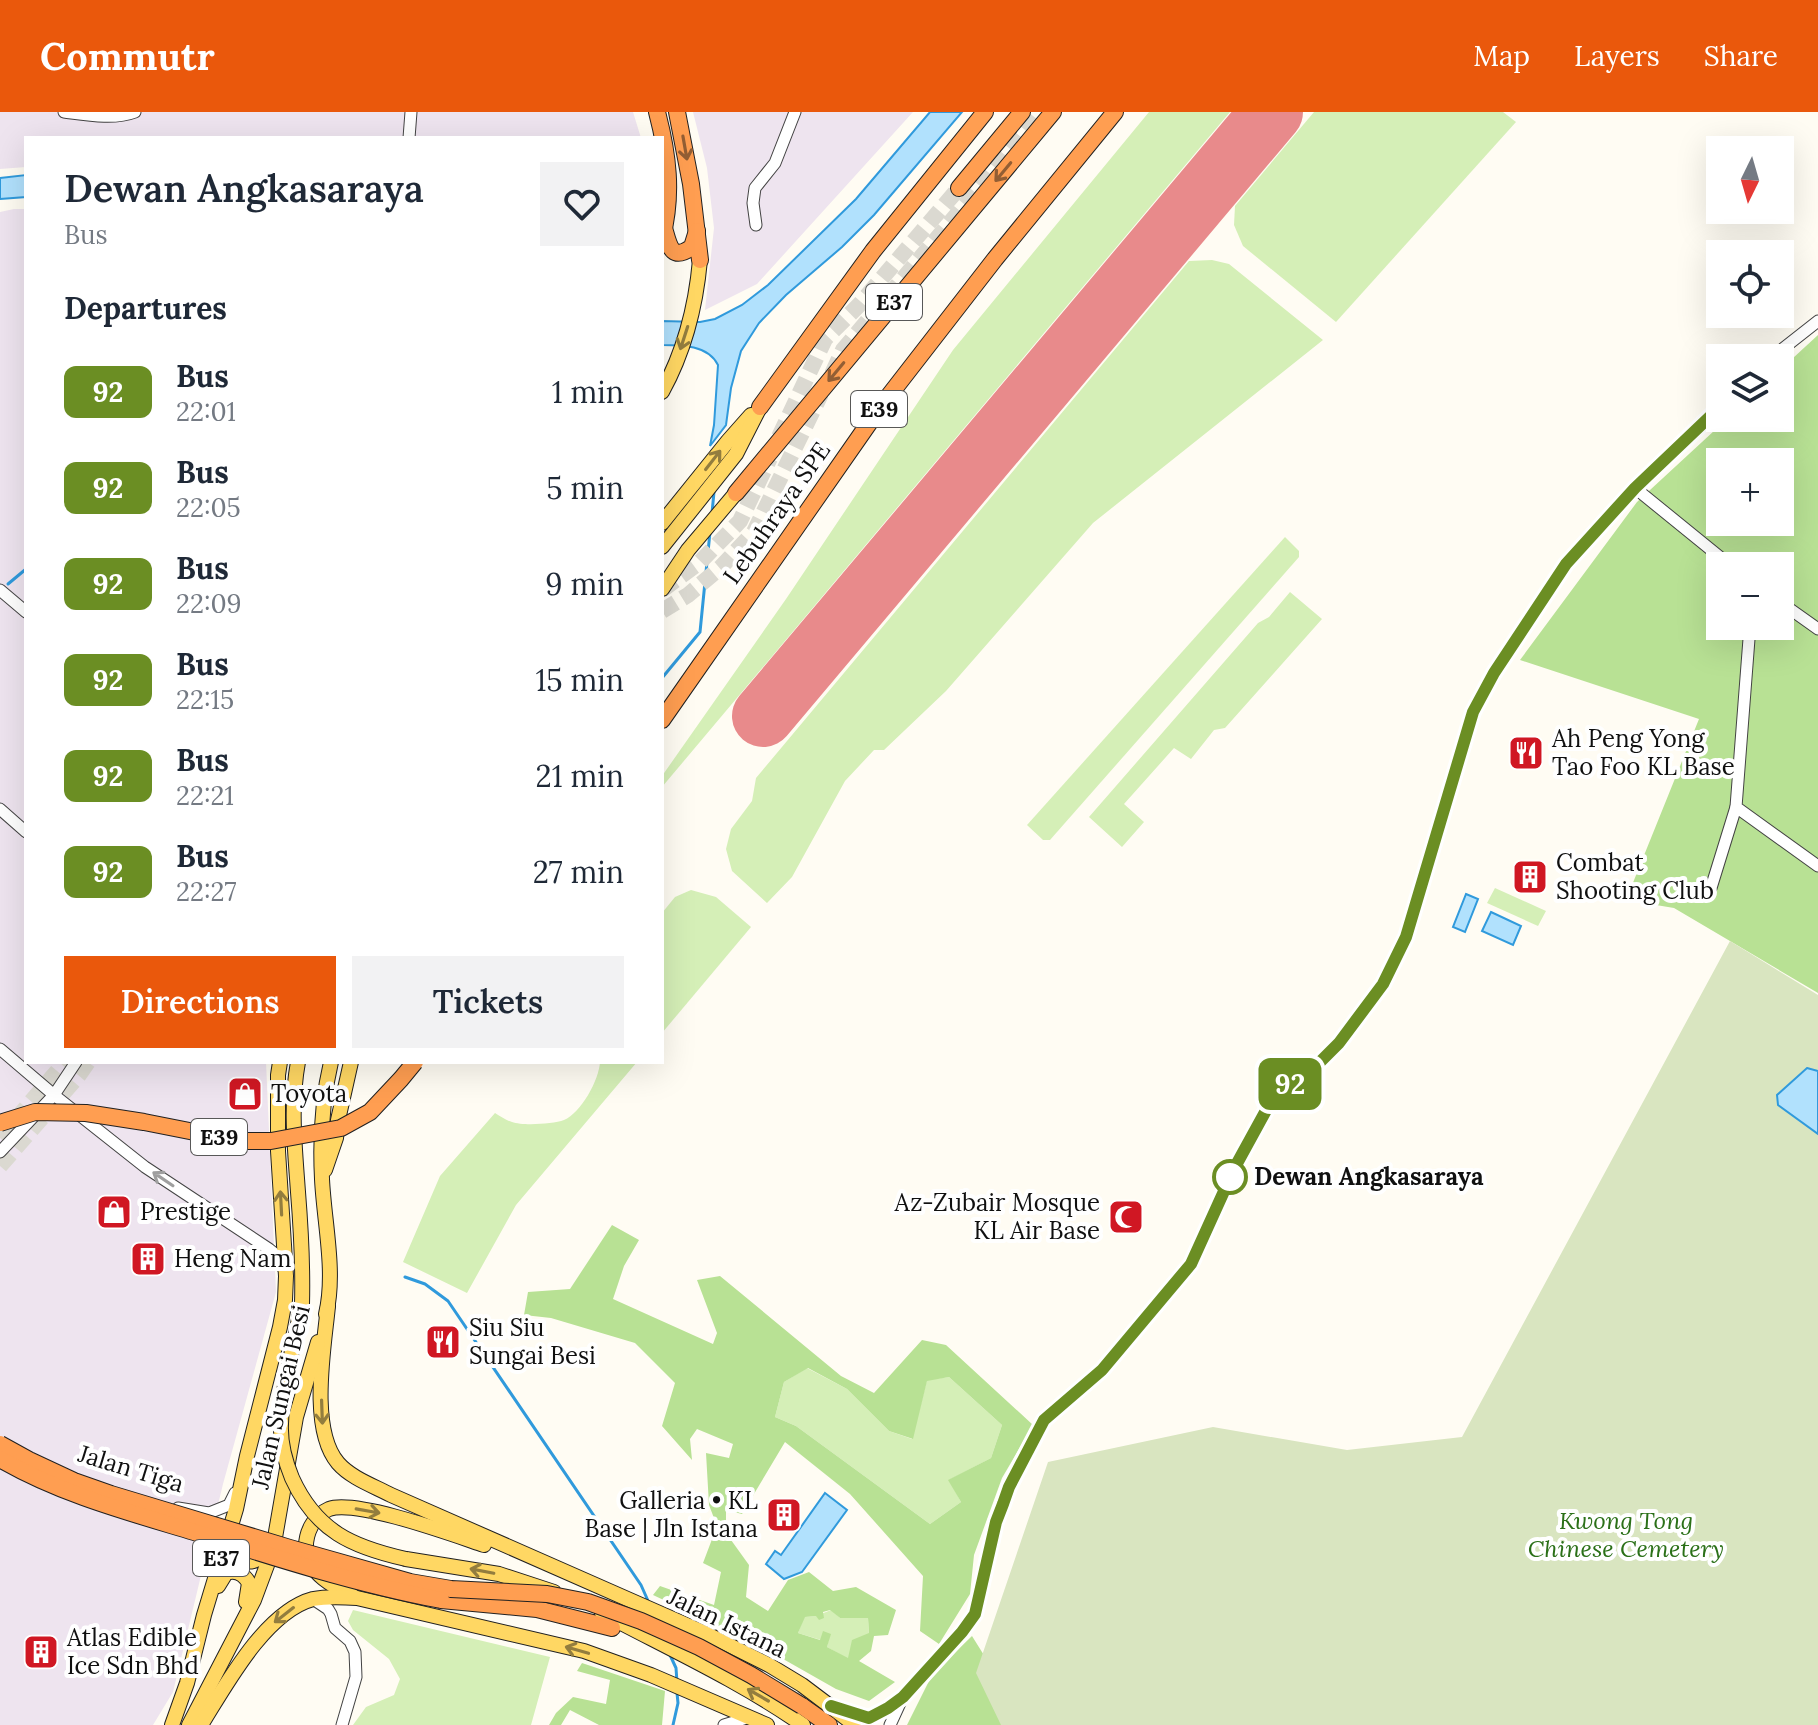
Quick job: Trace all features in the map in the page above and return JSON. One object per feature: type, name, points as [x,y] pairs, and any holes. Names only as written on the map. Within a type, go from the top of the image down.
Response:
[{"type":"highway","points":[[657,112],[662,136]]},
{"type":"highway","points":[[677,112],[687,160],[700,260]]},
{"type":"highway","name":"E37","points":[[760,407],[873,251],[985,112]]},
{"type":"highway","points":[[959,188],[1022,112]]},
{"type":"highway","name":"E37","points":[[736,493],[1053,112]]},
{"type":"highway","name":"Lebuhraya SPE","points":[[664,706],[875,402],[1107,112]]},
{"type":"highway","name":"Lebuhraya SPE","points":[[664,717],[881,406],[1115,112]]},
{"type":"highway","points":[[664,145],[670,186],[664,229]]},
{"type":"highway","points":[[664,235],[670,248],[681,253],[692,247],[697,229]]},
{"type":"highway","name":"E39","points":[[0,1120],[35,1106],[87,1107],[242,1136],[272,1134],[337,1121],[362,1105],[404,1064]]},
{"type":"highway","name":"E39","points":[[0,1120],[35,1112],[86,1113],[240,1141],[271,1141],[341,1128],[370,1112],[413,1064]]},
{"type":"highway","points":[[0,1442],[29,1460],[110,1494],[410,1582],[451,1589],[547,1594],[588,1602],[699,1647],[751,1675],[829,1725]]},
{"type":"highway","points":[[0,1461],[81,1497],[402,1592],[441,1600],[537,1609],[612,1628]]},
{"type":"main road","points":[[664,388],[694,304],[700,260]]},
{"type":"main road","name":"E37","points":[[664,521],[741,425],[760,407]]},
{"type":"main road","points":[[664,545],[736,454],[760,407]]},
{"type":"main road","name":"E37","points":[[664,586],[688,550],[736,493]]},
{"type":"main road","name":"Jalan Sungai Besi","points":[[172,1725],[187,1683],[236,1509],[285,1300],[278,1151],[280,1064]]},
{"type":"main road","points":[[298,1064],[294,1081],[294,1144],[302,1246],[302,1304],[280,1427],[286,1465],[305,1504],[335,1534],[367,1549],[528,1582],[601,1612],[657,1642]]},
{"type":"main road","name":"Jalan Sungai Besi","points":[[189,1725],[254,1600],[273,1549],[296,1417],[328,1306],[321,1133],[331,1064]]},
{"type":"main road","points":[[322,1179],[336,1138],[351,1064]]},
{"type":"main road","points":[[328,1306],[321,1419],[327,1443],[339,1463],[358,1478],[391,1495],[572,1575]]},
{"type":"main road","points":[[265,1390],[235,1548],[236,1554],[243,1559],[255,1561],[261,1557],[285,1477]]},
{"type":"main road","points":[[352,1597],[324,1579],[310,1562],[306,1551],[309,1529],[330,1509],[370,1511],[427,1526],[572,1575]]},
{"type":"main road","points":[[196,1650],[220,1580],[230,1571],[244,1575],[249,1583],[248,1595],[221,1666]]},
{"type":"main road","name":"Jalan Istana","points":[[572,1575],[707,1634],[769,1665],[855,1725]]},
{"type":"main road","points":[[201,1725],[269,1626],[293,1607],[313,1599],[352,1597],[584,1651],[651,1675],[767,1725]]},
{"type":"main road","points":[[612,1628],[657,1642]]},
{"type":"main road","name":"Jalan Istana","points":[[657,1642],[765,1698],[803,1725]]},
{"type":"street","points":[[64,112],[105,116],[135,112]]},
{"type":"street","points":[[409,136],[411,112]]},
{"type":"street","points":[[756,225],[753,203],[755,188],[775,163],[795,112]]},
{"type":"street","points":[[1789,344],[1818,321]]},
{"type":"street","points":[[831,1706],[869,1718],[888,1708],[903,1697],[975,1614],[996,1522],[1009,1487],[1044,1420],[1102,1370],[1191,1264],[1235,1167],[1274,1096],[1310,1072],[1339,1043],[1383,984],[1406,937],[1473,712],[1494,673],[1566,564],[1635,488],[1706,420]]},
{"type":"street","points":[[1635,488],[1714,552]]},
{"type":"street","points":[[0,590],[24,610]]},
{"type":"street","points":[[1794,612],[1818,629]]},
{"type":"street","points":[[1711,888],[1736,807],[1749,640]]},
{"type":"street","points":[[1736,807],[1818,866]]},
{"type":"street","points":[[0,809],[24,830]]},
{"type":"street","points":[[0,1049],[145,1167],[269,1249],[279,1257],[286,1276]]},
{"type":"street","points":[[0,1152],[54,1095],[75,1064]]},
{"type":"street","name":"Jalan Tiga","points":[[0,1442],[113,1491],[189,1510],[209,1513],[229,1505],[241,1482]]},
{"type":"street","name":"Jalan Tiga","points":[[0,1461],[48,1487],[204,1537],[212,1547],[218,1568]]},
{"type":"street","points":[[331,1614],[337,1604],[352,1597]]},
{"type":"street","points":[[313,1599],[324,1604],[335,1628],[350,1641],[355,1652],[356,1677],[342,1725]]},
{"type":"street","points":[[890,1725],[903,1697]]},
{"type":"street","points":[[717,1725],[720,1705]]},
{"type":"street","points":[[724,1725],[750,1717]]},
{"type":"shaded area","points":[[0,112],[633,112],[640,136],[24,136],[24,167],[0,169]]},
{"type":"shaded area","points":[[693,112],[913,112],[757,284],[705,310],[714,228],[707,168]]},
{"type":"shaded area","points":[[24,209],[24,1064],[266,1064],[276,1292],[223,1484],[173,1692],[153,1725],[0,1725],[0,212]]},
{"type":"green space","points":[[1149,112],[1230,112],[664,785],[664,773],[786,599],[953,350]]},
{"type":"green space","points":[[1314,112],[1503,112],[1516,122],[1336,322],[1243,246],[1234,225],[1235,206]]},
{"type":"green space","points":[[1212,260],[1229,264],[1323,340],[1093,523],[946,691],[884,750],[874,750],[845,781],[792,877],[767,903],[732,871],[726,849],[731,829],[752,801],[756,778],[1189,261]]},
{"type":"green space","points":[[1818,335],[1818,993],[1674,908],[1626,900],[1699,719],[1520,660],[1637,502],[1713,432],[1794,432],[1794,357]]},
{"type":"green space","points":[[1285,537],[1299,551],[1299,557],[1050,840],[1043,840],[1027,825]]},
{"type":"green space","points":[[1290,592],[1322,619],[1225,728],[1214,730],[1191,759],[1174,748],[1124,804],[1144,822],[1122,847],[1089,817],[1258,623],[1269,617]]},
{"type":"green space","points":[[1495,888],[1546,911],[1538,926],[1487,903]]},
{"type":"green space","points":[[691,890],[716,897],[751,927],[664,1031],[664,911],[675,897]]},
{"type":"green space","name":"Kwong Tong Chinese Cemetery","points":[[1730,941],[1818,995],[1818,1725],[1001,1725],[976,1673],[1048,1462],[1213,1427],[1347,1450],[1462,1437]]},
{"type":"green space","points":[[600,1064],[635,1064],[516,1205],[467,1293],[403,1262],[440,1176],[495,1113],[523,1124],[564,1120],[577,1111],[596,1078]]},
{"type":"green space","points":[[612,1225],[639,1240],[624,1266],[613,1299],[713,1344],[717,1333],[697,1280],[720,1276],[841,1376],[874,1393],[922,1340],[946,1345],[1033,1425],[1002,1478],[974,1555],[970,1594],[939,1644],[920,1631],[923,1576],[850,1494],[785,1442],[742,1514],[726,1510],[726,1533],[749,1565],[746,1597],[768,1611],[788,1580],[809,1572],[833,1591],[856,1587],[896,1610],[888,1635],[874,1636],[871,1651],[859,1661],[895,1682],[869,1701],[836,1689],[755,1643],[653,1595],[660,1586],[714,1605],[721,1572],[703,1563],[717,1526],[709,1505],[706,1453],[729,1458],[733,1444],[697,1429],[690,1439],[692,1460],[662,1426],[675,1383],[635,1343],[551,1318],[524,1315],[528,1292],[570,1289]],"holes":[[[808,1368],[847,1389],[889,1431],[913,1439],[927,1381],[949,1377],[1002,1425],[991,1458],[948,1480],[961,1502],[930,1524],[796,1426],[775,1417],[784,1382]],[[830,1610],[840,1618],[868,1618],[869,1633],[852,1640],[848,1658],[827,1647],[831,1634],[823,1631],[820,1640],[798,1633],[805,1617],[816,1616],[819,1620],[824,1618],[823,1612]]]},
{"type":"green space","points":[[807,1368],[847,1389],[889,1431],[912,1439],[927,1380],[949,1377],[1002,1425],[991,1458],[949,1480],[961,1502],[930,1524],[796,1426],[775,1417],[784,1382]]},
{"type":"green space","points":[[353,1610],[550,1657],[531,1725],[353,1725],[366,1707],[394,1695],[400,1679],[389,1659],[353,1630],[348,1621]]},
{"type":"green space","points":[[831,1610],[840,1618],[868,1618],[869,1634],[848,1659],[827,1647],[830,1634],[821,1640],[798,1633],[804,1617]]},
{"type":"green space","points":[[972,1636],[1015,1705],[1038,1725],[907,1725],[932,1675]]},
{"type":"green space","points":[[582,1663],[665,1691],[662,1725],[599,1725],[570,1710],[561,1725],[549,1725],[556,1713],[573,1697],[606,1704],[610,1680],[577,1671]]},
{"type":"water","points":[[930,112],[962,112],[874,215],[759,323],[741,351],[731,388],[726,425],[710,446],[718,365],[714,358],[701,350],[664,345],[664,321],[715,319],[742,305],[768,285],[856,199]]},
{"type":"water","points":[[24,175],[24,197],[0,199],[0,178]]},
{"type":"water","points":[[1466,894],[1478,899],[1465,932],[1453,927]]},
{"type":"water","points":[[1491,912],[1521,926],[1513,945],[1482,931]]},
{"type":"water","points":[[1807,1068],[1818,1071],[1818,1134],[1778,1105],[1777,1095]]},
{"type":"water","points":[[825,1493],[847,1510],[802,1572],[784,1579],[766,1564],[775,1551],[781,1555]]},
{"type":"waterway","points":[[712,513],[714,492]]},
{"type":"waterway","points":[[664,676],[700,632],[710,532]]},
{"type":"waterway","points":[[8,584],[24,571]]},
{"type":"waterway","points":[[405,1277],[425,1284],[448,1301],[641,1585],[649,1603]]},
{"type":"waterway","points":[[670,1655],[676,1668],[677,1682]]},
{"type":"waterway","points":[[673,1725],[677,1693]]},
{"type":"runway","points":[[763,716],[1272,112]]},
{"type":"tunnel","points":[[832,374],[843,350],[1039,112]]},
{"type":"tunnel","points":[[779,437],[825,339],[859,305],[959,188]]},
{"type":"tunnel","points":[[664,610],[688,595],[721,567],[754,532],[821,394]]},
{"type":"tunnel","points":[[664,589],[700,562],[740,521],[770,458]]},
{"type":"tunnel","points":[[0,1138],[63,1064]]},
{"type":"tunnel","points":[[0,1166],[87,1064]]},
{"type":"bus line","name":"92","points":[[831,1706],[869,1718],[888,1708],[903,1697],[975,1614],[996,1522],[1009,1487],[1044,1420],[1102,1370],[1191,1264],[1235,1167],[1274,1096],[1310,1072],[1339,1043],[1383,984],[1406,937],[1473,712],[1494,673],[1566,564],[1635,488],[1706,420]]},
{"type":"place","name":"Ah Peng Yong Tao Foo KL Base","points":[[1526,753]]},
{"type":"place","name":"Combat Shooting Club","points":[[1530,877]]},
{"type":"place","name":"Toyota","points":[[245,1094]]},
{"type":"place","name":"Dewan Angkasaraya","points":[[1230,1177]]},
{"type":"place","name":"Prestige","points":[[114,1212]]},
{"type":"place","name":"Az-Zubair Mosque KL Air Base","points":[[1126,1217]]},
{"type":"place","name":"Heng Nam","points":[[148,1259]]},
{"type":"place","name":"Siu Siu Sungai Besi","points":[[443,1342]]},
{"type":"place","name":"Galleria • KL Base | Jln Istana","points":[[784,1515]]},
{"type":"place","name":"Atlas Edible Ice Sdn Bhd","points":[[41,1652]]}]
